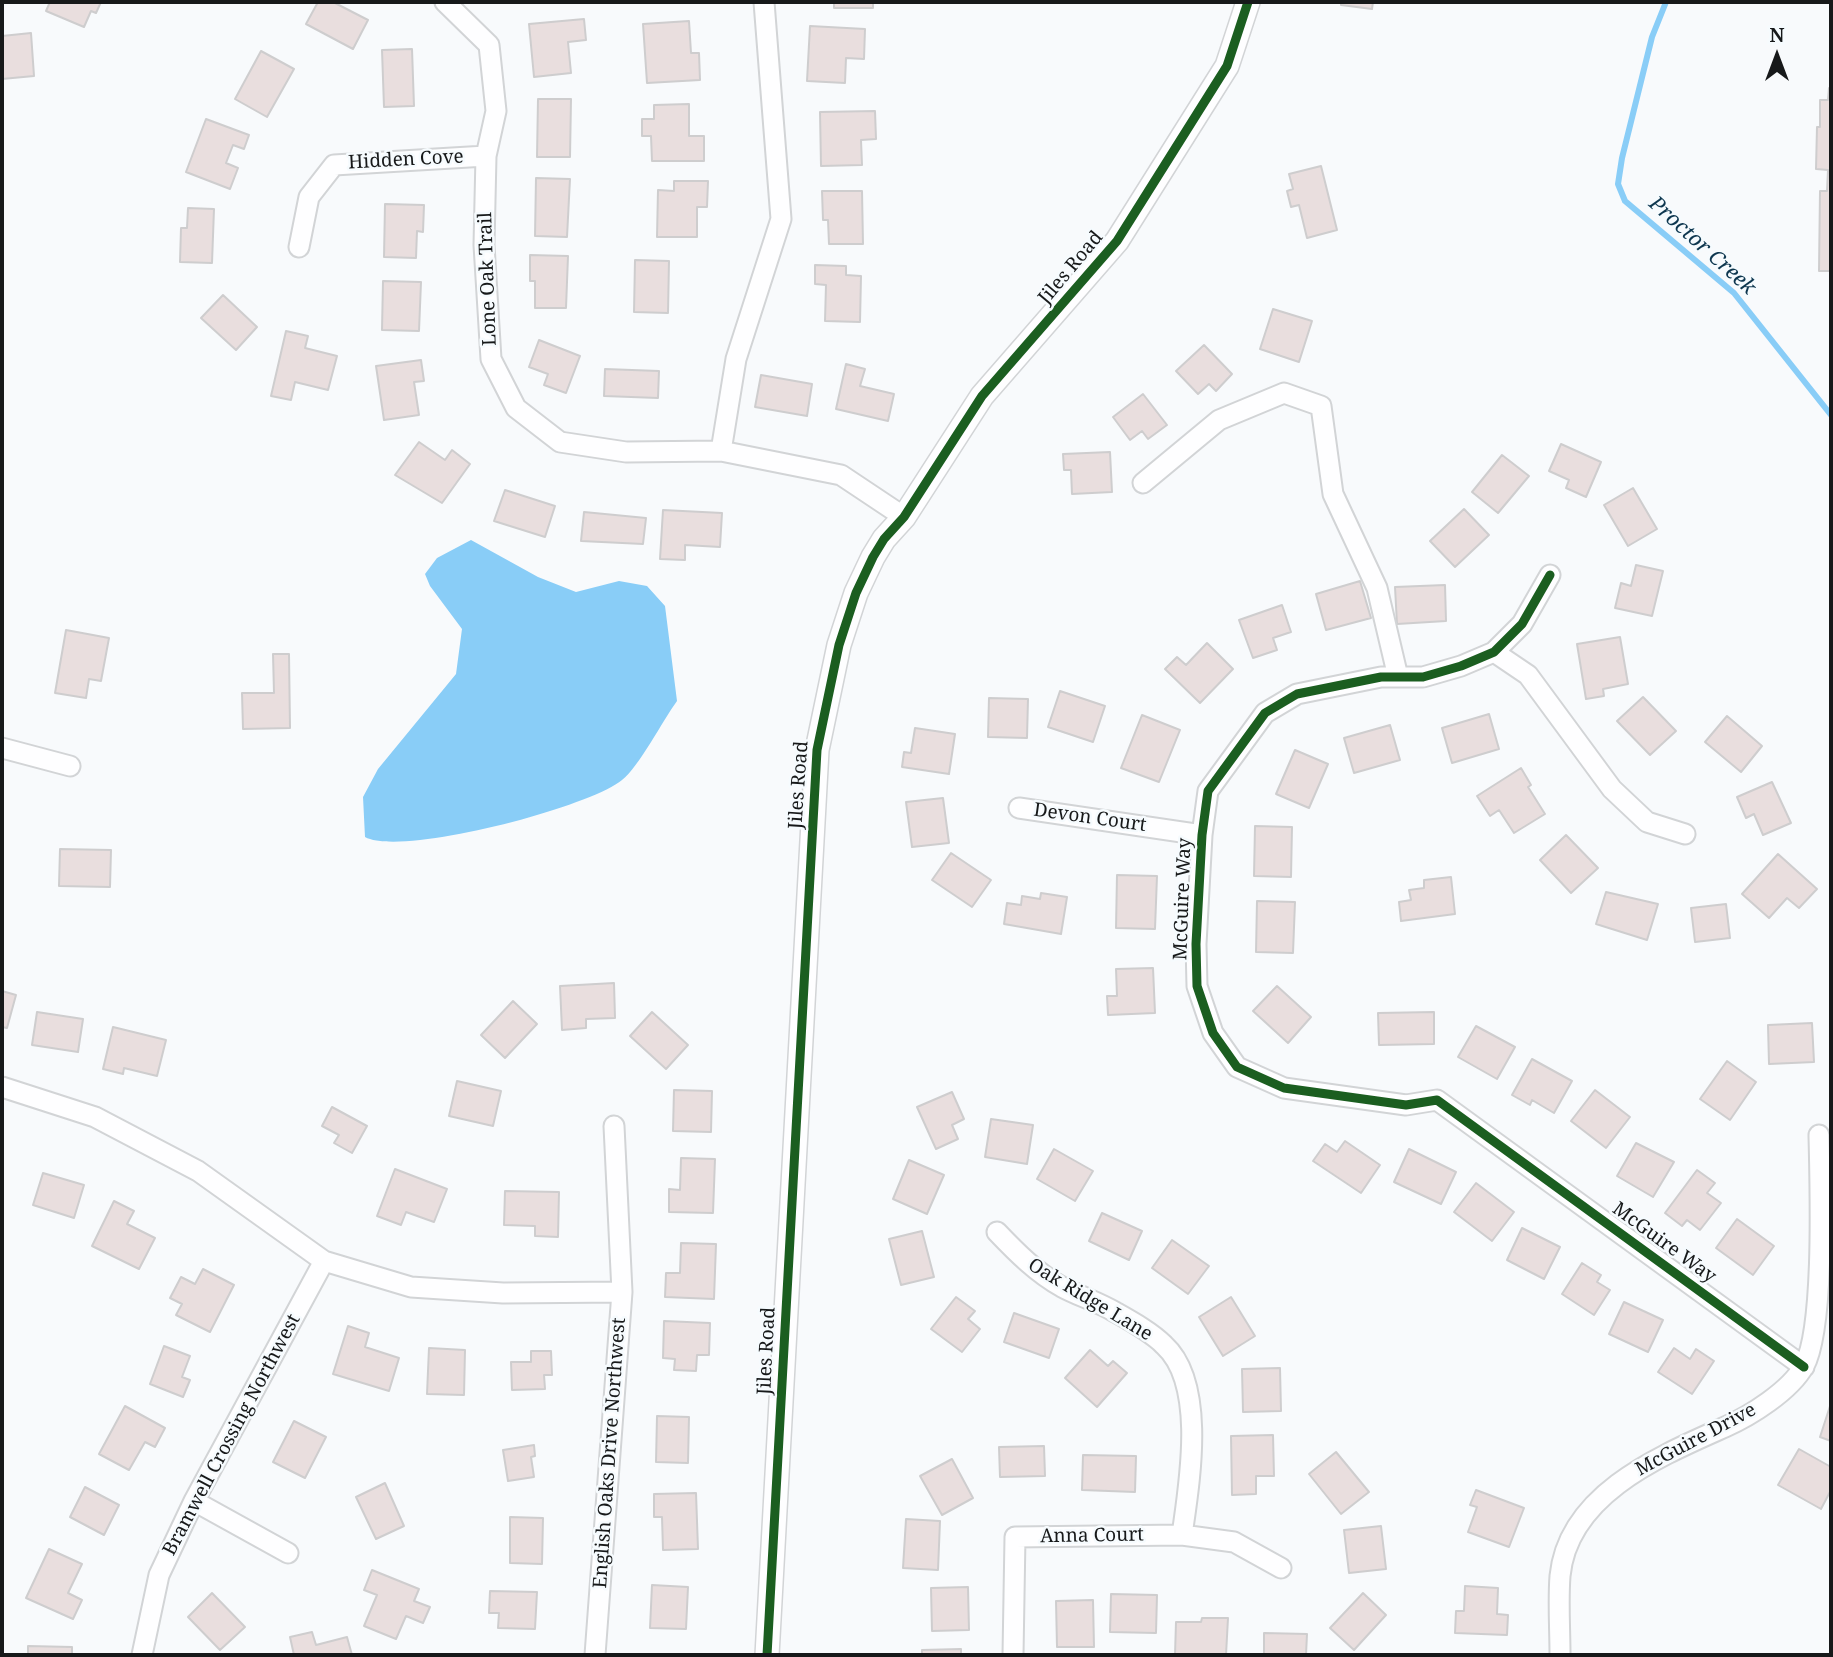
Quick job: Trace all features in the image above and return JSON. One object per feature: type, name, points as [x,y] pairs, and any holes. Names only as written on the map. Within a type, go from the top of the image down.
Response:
[{"type":"street","name":"Lone Oak Trail","points":[[445,2],[489,45],[496,111],[486,156],[484,245],[491,359],[516,408],[560,442],[626,452],[722,451],[841,475],[904,517]]},
{"type":"street","points":[[722,451],[736,359],[781,219],[764,2]]},
{"type":"street","name":"Jiles Road","points":[[767,1655],[817,750],[839,645],[856,593],[884,539],[904,517],[982,396],[1117,241],[1227,65],[1248,2]]},
{"type":"street","name":"Hidden Cove","points":[[299,247],[309,197],[334,164],[486,156]]},
{"type":"street","points":[[1143,484],[1219,420],[1284,393],[1321,406],[1333,494],[1377,588],[1398,677]]},
{"type":"street","name":"McGuire Way","points":[[1550,575],[1522,624],[1494,652],[1461,666],[1423,677],[1357,681],[1297,694],[1265,713],[1208,791],[1202,835],[1196,944],[1198,985],[1213,1033],[1237,1067],[1284,1088],[1406,1105],[1437,1100],[1804,1367]]},
{"type":"street","points":[[1494,652],[1528,675],[1612,789],[1647,822],[1685,834]]},
{"type":"street","points":[[2,748],[70,766]]},
{"type":"street","name":"Devon Court","points":[[1019,808],[1202,835]]},
{"type":"street","name":"English Oaks Drive Northwest","points":[[2,1087],[96,1117],[198,1171],[324,1261],[411,1287],[503,1293],[622,1292],[595,1655]]},
{"type":"street","points":[[614,1126],[622,1292]]},
{"type":"street","points":[[1804,1367],[1815,1325],[1819,1135]]},
{"type":"street","name":"Oak Ridge Lane","points":[[997,1232],[1027,1263],[1062,1287],[1114,1311],[1164,1345],[1176,1361],[1185,1386],[1194,1447],[1182,1535]]},
{"type":"street","name":"Bramwell Crossing Northwest","points":[[142,1655],[159,1575],[194,1501],[324,1261]]},
{"type":"street","name":"McGuire Drive","points":[[1560,1655],[1560,1574],[1578,1524],[1623,1479],[1672,1451],[1749,1416],[1804,1367]]},
{"type":"street","points":[[194,1501],[288,1553]]},
{"type":"street","name":"Anna Court","points":[[1013,1655],[1015,1537],[1182,1535],[1234,1542],[1281,1568]]},
{"type":"water","points":[[471,540],[538,577],[576,592],[619,581],[647,586],[665,606],[677,701],[629,774],[603,791],[535,816],[453,835],[385,841],[365,837],[363,797],[378,769],[456,674],[462,629],[430,586],[425,574],[437,558]]},
{"type":"building","points":[[50,2],[101,2],[96,13],[91,11],[84,27],[46,11]]},
{"type":"building","points":[[318,2],[333,2],[368,20],[353,49],[306,24]]},
{"type":"building","points":[[834,2],[873,2],[873,8],[834,8]]},
{"type":"building","points":[[1341,2],[1373,2],[1372,9],[1341,5]]},
{"type":"building","points":[[584,19],[586,40],[568,42],[571,73],[534,77],[529,24]]},
{"type":"building","points":[[689,21],[691,53],[699,53],[700,80],[647,83],[643,24]]},
{"type":"building","points":[[810,26],[865,29],[864,59],[846,58],[845,83],[807,81]]},
{"type":"building","points":[[31,33],[34,76],[2,79],[2,36]]},
{"type":"building","points":[[412,49],[414,106],[384,107],[382,50]]},
{"type":"building","points":[[261,51],[294,69],[267,117],[235,99]]},
{"type":"building","points":[[1829,88],[1831,271],[1819,271],[1820,191],[1827,191],[1828,170],[1816,169],[1817,127],[1820,127],[1820,100],[1828,100]]},
{"type":"building","points":[[538,99],[571,99],[570,157],[537,157]]},
{"type":"building","points":[[689,104],[689,136],[704,136],[704,161],[652,161],[651,136],[642,136],[642,119],[654,119],[654,105]]},
{"type":"building","points":[[875,111],[876,139],[861,140],[862,165],[821,166],[820,112]]},
{"type":"building","points":[[206,119],[249,135],[244,149],[233,145],[226,163],[238,168],[230,189],[186,172]]},
{"type":"building","points":[[1321,166],[1337,230],[1307,238],[1299,205],[1291,207],[1287,191],[1293,189],[1289,174]]},
{"type":"building","points":[[536,178],[570,179],[567,237],[535,236]]},
{"type":"building","points":[[674,181],[708,181],[707,207],[697,207],[697,237],[657,237],[658,190],[674,191]]},
{"type":"building","points":[[822,191],[862,191],[863,244],[829,244],[828,220],[823,220]]},
{"type":"building","points":[[385,204],[424,205],[423,232],[417,231],[416,258],[384,257]]},
{"type":"building","points":[[188,208],[214,209],[212,263],[180,262],[181,228],[187,228]]},
{"type":"building","points":[[530,255],[568,256],[566,308],[535,308],[535,281],[530,281]]},
{"type":"building","points":[[635,260],[669,261],[668,313],[634,312]]},
{"type":"building","points":[[815,265],[846,266],[846,275],[861,276],[860,322],[825,321],[826,285],[815,284]]},
{"type":"building","points":[[383,281],[421,282],[419,331],[382,330]]},
{"type":"building","points":[[223,295],[257,327],[236,350],[201,318]]},
{"type":"building","points":[[1273,309],[1312,321],[1299,362],[1260,349]]},
{"type":"building","points":[[286,331],[308,336],[305,348],[337,356],[328,390],[295,382],[291,400],[271,396]]},
{"type":"building","points":[[539,340],[580,356],[566,393],[544,385],[548,374],[529,367]]},
{"type":"building","points":[[1204,345],[1232,374],[1216,391],[1209,384],[1198,394],[1176,371]]},
{"type":"building","points":[[421,360],[424,381],[414,382],[419,415],[384,420],[376,366]]},
{"type":"building","points":[[846,364],[865,369],[860,386],[894,394],[888,421],[836,409]]},
{"type":"building","points":[[605,369],[659,371],[658,398],[604,396]]},
{"type":"building","points":[[761,375],[812,384],[807,416],[755,407]]},
{"type":"building","points":[[1143,394],[1167,425],[1148,439],[1142,431],[1130,440],[1113,417]]},
{"type":"building","points":[[419,442],[445,460],[452,450],[470,464],[442,503],[395,475]]},
{"type":"building","points":[[1561,444],[1601,462],[1586,497],[1566,488],[1569,480],[1549,471]]},
{"type":"building","points":[[1110,452],[1112,492],[1072,494],[1071,470],[1064,470],[1063,454]]},
{"type":"building","points":[[1502,455],[1529,476],[1498,513],[1472,492]]},
{"type":"building","points":[[1633,488],[1657,529],[1628,546],[1604,505]]},
{"type":"building","points":[[505,490],[555,506],[545,537],[494,521]]},
{"type":"building","points":[[1464,509],[1489,535],[1455,567],[1430,541]]},
{"type":"building","points":[[663,510],[722,513],[720,547],[685,545],[685,560],[660,559]]},
{"type":"building","points":[[584,512],[646,518],[643,544],[581,541]]},
{"type":"building","points":[[1636,565],[1663,571],[1652,616],[1615,608],[1621,583],[1631,586]]},
{"type":"building","points":[[1360,581],[1371,618],[1326,630],[1316,594]]},
{"type":"building","points":[[1445,585],[1446,621],[1397,624],[1395,587]]},
{"type":"building","points":[[1282,605],[1291,632],[1273,638],[1277,650],[1253,658],[1239,620]]},
{"type":"building","points":[[66,630],[109,638],[101,681],[89,679],[86,698],[55,693]]},
{"type":"building","points":[[1620,637],[1628,684],[1603,689],[1604,696],[1586,699],[1577,644]]},
{"type":"building","points":[[1207,643],[1233,669],[1200,703],[1165,669],[1177,657],[1186,665]]},
{"type":"building","points":[[273,654],[289,654],[290,728],[243,729],[242,693],[274,693]]},
{"type":"building","points":[[1060,691],[1105,706],[1093,742],[1048,727]]},
{"type":"building","points":[[1643,697],[1676,731],[1650,755],[1617,721]]},
{"type":"building","points":[[989,698],[1028,699],[1027,738],[988,737]]},
{"type":"building","points":[[1489,714],[1499,749],[1452,763],[1442,728]]},
{"type":"building","points":[[1142,715],[1180,730],[1159,782],[1121,768]]},
{"type":"building","points":[[1727,716],[1762,746],[1741,772],[1705,742]]},
{"type":"building","points":[[1390,725],[1400,760],[1354,773],[1344,738]]},
{"type":"building","points":[[915,728],[955,734],[949,774],[902,767],[904,752],[911,753]]},
{"type":"building","points":[[1295,750],[1328,764],[1309,808],[1276,794]]},
{"type":"building","points":[[1521,768],[1531,785],[1528,787],[1545,814],[1514,833],[1499,810],[1490,816],[1477,796]]},
{"type":"building","points":[[1772,782],[1791,823],[1763,835],[1754,814],[1746,818],[1737,797]]},
{"type":"building","points":[[943,798],[949,843],[912,847],[906,802]]},
{"type":"building","points":[[1255,826],[1292,827],[1291,877],[1254,876]]},
{"type":"building","points":[[1566,835],[1598,868],[1571,893],[1540,860]]},
{"type":"building","points":[[60,849],[111,850],[110,887],[59,886]]},
{"type":"building","points":[[951,853],[991,880],[972,907],[932,880]]},
{"type":"building","points":[[1778,854],[1817,889],[1799,908],[1787,898],[1769,918],[1742,894]]},
{"type":"building","points":[[1117,875],[1157,876],[1155,929],[1116,928]]},
{"type":"building","points":[[1451,877],[1455,914],[1401,921],[1399,902],[1411,900],[1409,890],[1424,888],[1424,880]]},
{"type":"building","points":[[1606,892],[1658,904],[1647,940],[1596,924]]},
{"type":"building","points":[[1041,893],[1067,897],[1061,934],[1004,924],[1007,903],[1021,905],[1022,896],[1040,899]]},
{"type":"building","points":[[1257,901],[1295,902],[1293,953],[1256,952]]},
{"type":"building","points":[[1726,904],[1730,938],[1695,942],[1691,908]]},
{"type":"building","points":[[1153,968],[1155,1013],[1108,1015],[1107,996],[1117,996],[1116,969]]},
{"type":"building","points":[[614,983],[615,1018],[586,1019],[586,1028],[562,1030],[560,986]]},
{"type":"building","points":[[1277,986],[1311,1017],[1288,1043],[1253,1011]]},
{"type":"building","points":[[2,991],[16,995],[7,1028],[2,1027]]},
{"type":"building","points":[[513,1001],[537,1024],[505,1058],[481,1035]]},
{"type":"building","points":[[37,1012],[83,1019],[78,1052],[32,1045]]},
{"type":"building","points":[[652,1012],[688,1045],[666,1069],[630,1036]]},
{"type":"building","points":[[1434,1012],[1434,1044],[1379,1045],[1378,1013]]},
{"type":"building","points":[[1812,1023],[1814,1062],[1769,1064],[1768,1025]]},
{"type":"building","points":[[1476,1026],[1515,1047],[1497,1079],[1458,1057]]},
{"type":"building","points":[[113,1027],[166,1040],[157,1076],[124,1068],[123,1074],[103,1069]]},
{"type":"building","points":[[1532,1059],[1572,1081],[1554,1113],[1532,1100],[1530,1105],[1512,1095]]},
{"type":"building","points":[[1727,1061],[1756,1082],[1730,1120],[1700,1099]]},
{"type":"building","points":[[457,1081],[501,1091],[493,1126],[449,1116]]},
{"type":"building","points":[[674,1090],[712,1091],[711,1132],[673,1131]]},
{"type":"building","points":[[1595,1090],[1630,1117],[1606,1148],[1571,1121]]},
{"type":"building","points":[[952,1092],[964,1119],[952,1125],[958,1139],[936,1149],[917,1107]]},
{"type":"building","points":[[332,1107],[367,1126],[352,1153],[334,1143],[339,1135],[322,1126]]},
{"type":"building","points":[[991,1119],[1033,1125],[1027,1164],[985,1157]]},
{"type":"building","points":[[1345,1141],[1380,1165],[1361,1193],[1313,1161],[1325,1144],[1337,1152]]},
{"type":"building","points":[[1636,1143],[1674,1162],[1653,1197],[1617,1176]]},
{"type":"building","points":[[1054,1149],[1093,1171],[1075,1201],[1037,1179]]},
{"type":"building","points":[[1409,1149],[1456,1172],[1441,1204],[1394,1182]]},
{"type":"building","points":[[681,1158],[715,1159],[713,1213],[669,1212],[669,1189],[680,1190]]},
{"type":"building","points":[[909,1160],[944,1175],[927,1214],[893,1199]]},
{"type":"building","points":[[395,1169],[447,1189],[434,1222],[406,1212],[401,1225],[377,1216]]},
{"type":"building","points":[[1697,1170],[1715,1183],[1707,1193],[1721,1203],[1700,1230],[1687,1220],[1682,1226],[1665,1213]]},
{"type":"building","points":[[43,1173],[84,1185],[74,1218],[33,1205]]},
{"type":"building","points":[[1476,1183],[1514,1212],[1492,1241],[1454,1212]]},
{"type":"building","points":[[505,1191],[559,1192],[558,1237],[535,1236],[535,1226],[504,1225]]},
{"type":"building","points":[[114,1201],[134,1211],[127,1224],[155,1238],[139,1269],[92,1246]]},
{"type":"building","points":[[1102,1213],[1142,1231],[1129,1260],[1089,1241]]},
{"type":"building","points":[[1737,1219],[1774,1246],[1753,1275],[1716,1248]]},
{"type":"building","points":[[1522,1228],[1560,1247],[1544,1279],[1507,1260]]},
{"type":"building","points":[[922,1231],[934,1277],[901,1285],[889,1239]]},
{"type":"building","points":[[1172,1240],[1209,1266],[1188,1294],[1152,1268]]},
{"type":"building","points":[[681,1243],[716,1244],[714,1299],[665,1297],[666,1273],[680,1273]]},
{"type":"building","points":[[1582,1263],[1601,1275],[1597,1282],[1610,1290],[1594,1315],[1562,1294]]},
{"type":"building","points":[[203,1269],[234,1285],[210,1332],[176,1315],[182,1304],[170,1298],[181,1277],[195,1284]]},
{"type":"building","points":[[956,1297],[975,1311],[968,1319],[980,1329],[962,1352],[931,1329]]},
{"type":"building","points":[[1231,1297],[1255,1336],[1223,1356],[1199,1317]]},
{"type":"building","points":[[1624,1302],[1663,1320],[1648,1352],[1609,1334]]},
{"type":"building","points":[[1014,1313],[1059,1329],[1049,1358],[1004,1342]]},
{"type":"building","points":[[664,1321],[710,1323],[709,1355],[697,1355],[696,1371],[674,1370],[675,1359],[663,1358]]},
{"type":"building","points":[[348,1326],[369,1333],[365,1347],[399,1358],[389,1391],[333,1374]]},
{"type":"building","points":[[164,1346],[190,1356],[182,1377],[190,1380],[183,1397],[150,1384]]},
{"type":"building","points":[[429,1348],[465,1350],[464,1395],[427,1394]]},
{"type":"building","points":[[1674,1348],[1690,1359],[1696,1349],[1714,1361],[1692,1394],[1658,1372]]},
{"type":"building","points":[[1090,1350],[1108,1366],[1113,1361],[1127,1373],[1097,1407],[1065,1378]]},
{"type":"building","points":[[531,1351],[551,1351],[552,1375],[544,1375],[545,1389],[512,1390],[511,1362],[531,1362]]},
{"type":"building","points":[[1280,1368],[1281,1411],[1243,1412],[1242,1369]]},
{"type":"building","points":[[1831,1403],[1831,1441],[1820,1437]]},
{"type":"building","points":[[125,1406],[165,1428],[155,1447],[145,1442],[129,1470],[99,1454]]},
{"type":"building","points":[[657,1416],[689,1417],[688,1463],[656,1462]]},
{"type":"building","points":[[294,1421],[326,1437],[305,1478],[273,1462]]},
{"type":"building","points":[[1273,1435],[1274,1476],[1256,1476],[1256,1494],[1232,1495],[1231,1436]]},
{"type":"building","points":[[534,1445],[535,1456],[531,1457],[534,1477],[508,1481],[503,1450]]},
{"type":"building","points":[[1044,1446],[1045,1476],[1000,1477],[999,1447]]},
{"type":"building","points":[[1799,1449],[1831,1467],[1831,1490],[1821,1509],[1778,1485]]},
{"type":"building","points":[[1336,1452],[1369,1492],[1341,1514],[1309,1474]]},
{"type":"building","points":[[1083,1455],[1136,1456],[1135,1492],[1082,1490]]},
{"type":"building","points":[[952,1459],[973,1498],[942,1515],[920,1476]]},
{"type":"building","points":[[385,1483],[404,1526],[376,1539],[356,1497]]},
{"type":"building","points":[[85,1487],[119,1505],[104,1535],[70,1517]]},
{"type":"building","points":[[1476,1490],[1524,1508],[1509,1547],[1468,1532],[1477,1507],[1470,1505]]},
{"type":"building","points":[[696,1493],[698,1549],[663,1550],[662,1517],[654,1517],[654,1494]]},
{"type":"building","points":[[510,1517],[543,1518],[542,1564],[510,1563]]},
{"type":"building","points":[[906,1519],[940,1521],[938,1570],[903,1568]]},
{"type":"building","points":[[1381,1526],[1386,1569],[1349,1573],[1344,1530]]},
{"type":"building","points":[[49,1549],[82,1564],[68,1593],[82,1600],[73,1619],[26,1598]]},
{"type":"building","points":[[372,1570],[419,1589],[414,1601],[430,1607],[423,1623],[406,1616],[396,1639],[364,1626],[377,1595],[364,1590]]},
{"type":"building","points":[[652,1585],[688,1587],[686,1629],[650,1628]]},
{"type":"building","points":[[1465,1586],[1498,1588],[1497,1614],[1508,1615],[1507,1635],[1455,1633],[1456,1611],[1464,1611]]},
{"type":"building","points":[[968,1587],[969,1630],[932,1631],[931,1588]]},
{"type":"building","points":[[490,1591],[537,1592],[535,1629],[498,1628],[499,1613],[489,1613]]},
{"type":"building","points":[[212,1593],[245,1627],[220,1650],[188,1617]]},
{"type":"building","points":[[1363,1593],[1386,1615],[1354,1650],[1330,1628]]},
{"type":"building","points":[[1111,1594],[1157,1595],[1156,1633],[1110,1632]]},
{"type":"building","points":[[1093,1600],[1094,1647],[1057,1647],[1056,1601]]},
{"type":"building","points":[[1202,1618],[1228,1618],[1226,1655],[1175,1655],[1176,1622],[1201,1622]]},
{"type":"building","points":[[312,1632],[316,1645],[347,1637],[352,1655],[294,1655],[290,1637]]},
{"type":"building","points":[[1264,1633],[1307,1634],[1306,1655],[1264,1655]]},
{"type":"building","points":[[28,1646],[72,1647],[72,1655],[28,1655]]},
{"type":"building","points":[[961,1649],[961,1655],[922,1655],[922,1650]]},
{"type":"waterway","name":"Proctor Creek","points":[[1666,2],[1652,37],[1618,184],[1625,201],[1734,293],[1831,415]]},
{"type":"cycle path","points":[[767,1655],[817,750],[839,645],[856,593],[884,539],[904,517],[982,396],[1117,241],[1227,66],[1248,2]]},
{"type":"cycle path","points":[[1550,575],[1522,624],[1494,652],[1461,666],[1423,677],[1381,677],[1297,694],[1265,713],[1208,791],[1202,835],[1196,944],[1197,986],[1213,1033],[1237,1067],[1284,1088],[1406,1105],[1437,1100],[1804,1367]]}]
